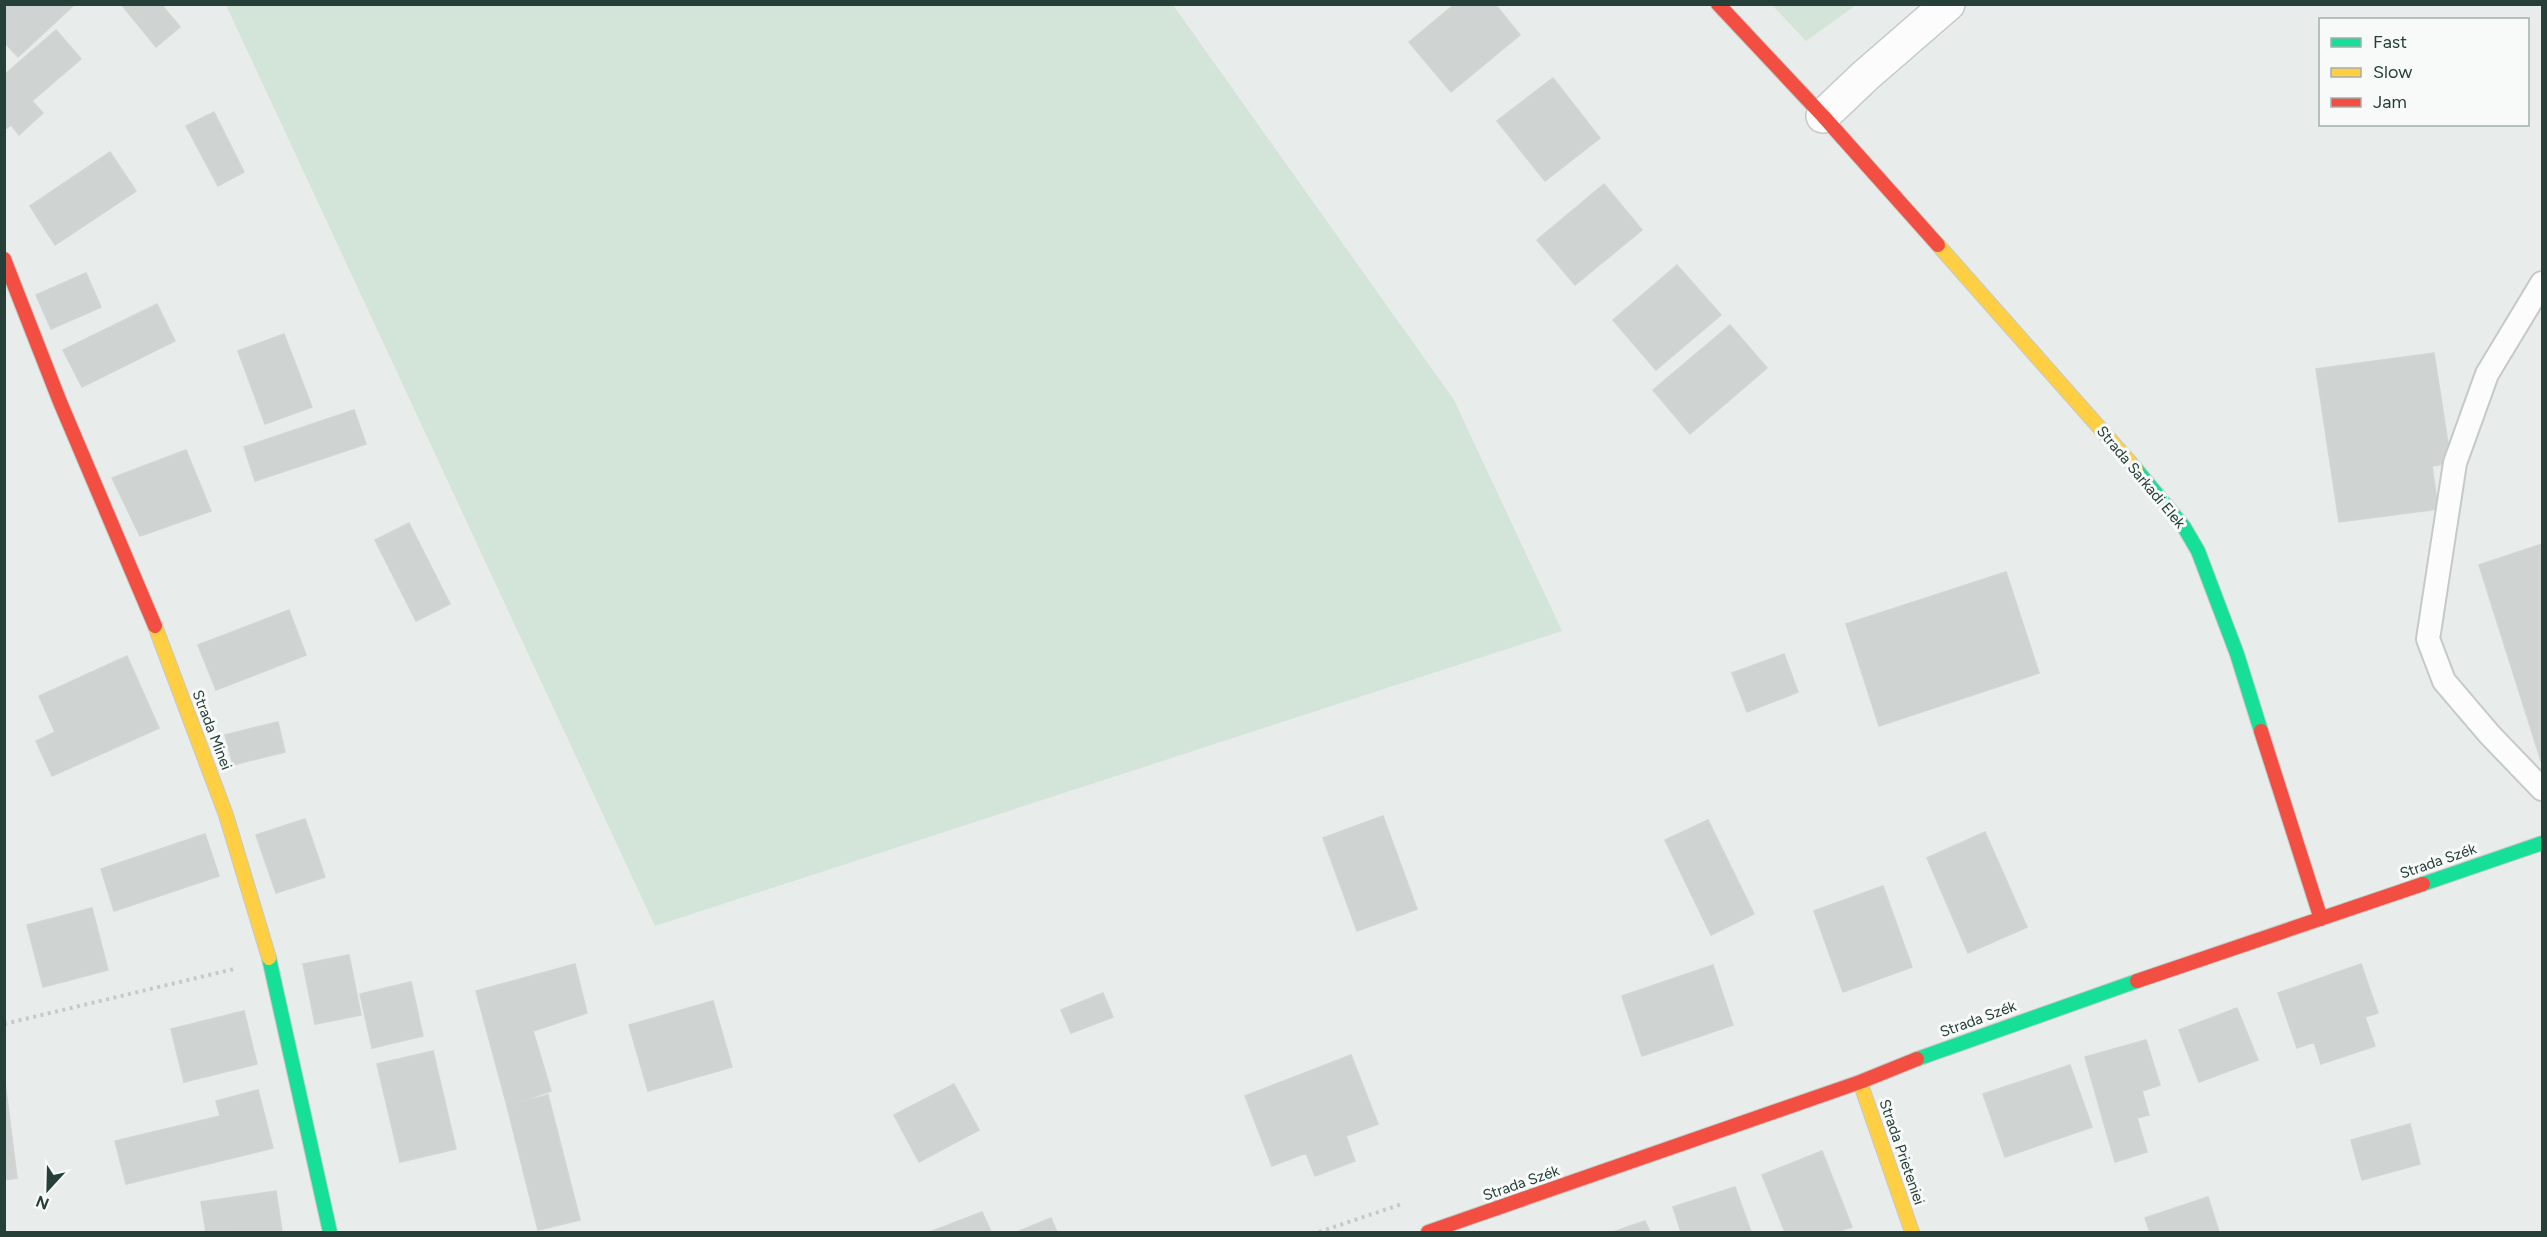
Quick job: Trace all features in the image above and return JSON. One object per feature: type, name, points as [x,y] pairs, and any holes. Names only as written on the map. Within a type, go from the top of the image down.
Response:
[{"type":"street","name":"Strada Sarkadi Elek","points":[[1718,4],[1823,117],[2162,498],[2184,527],[2198,551],[2237,654],[2321,919]]},
{"type":"street","points":[[1823,117],[1865,76],[1948,4]]},
{"type":"street","name":"Strada Minei","points":[[4,259],[60,402],[141,590],[226,815],[270,961],[330,1233]]},
{"type":"street","name":"Strada Szék","points":[[1428,1233],[1860,1082],[1944,1048],[2020,1021],[2542,843]]},
{"type":"street","name":"Strada Prieteniei","points":[[1860,1082],[1912,1233]]},
{"type":"lane","points":[[2542,283],[2487,374],[2455,463],[2428,639],[2444,681],[2490,735],[2542,789]]},
{"type":"path","points":[[4,1024],[270,961]]},
{"type":"green space","points":[[226,5],[1173,5],[1454,400],[1562,631],[655,926]]},
{"type":"green space","points":[[1772,5],[1856,5],[1806,41]]},
{"type":"building","points":[[9,4],[75,4],[18,57],[4,42],[4,9]]},
{"type":"building","points":[[121,4],[161,4],[180,27],[156,47]]},
{"type":"building","points":[[1455,4],[1495,4],[1520,35],[1451,92],[1409,42]]},
{"type":"building","points":[[56,30],[81,59],[32,101],[43,113],[19,135],[11,125],[4,130],[4,75]]},
{"type":"building","points":[[1553,78],[1600,138],[1545,181],[1497,121]]},
{"type":"building","points":[[214,112],[244,172],[218,186],[186,126]]},
{"type":"building","points":[[110,152],[136,191],[55,245],[30,206]]},
{"type":"building","points":[[1604,184],[1642,230],[1575,285],[1537,240]]},
{"type":"building","points":[[1677,265],[1721,315],[1656,370],[1613,320]]},
{"type":"building","points":[[86,273],[101,307],[51,329],[36,295]]},
{"type":"building","points":[[157,304],[175,341],[82,387],[63,350]]},
{"type":"building","points":[[1730,325],[1767,368],[1690,434],[1653,390]]},
{"type":"building","points":[[284,334],[312,407],[265,424],[238,351]]},
{"type":"building","points":[[2434,353],[2451,463],[2432,466],[2438,509],[2339,522],[2316,369]]},
{"type":"building","points":[[354,410],[366,444],[255,481],[244,447]]},
{"type":"building","points":[[186,450],[211,511],[140,536],[112,478]]},
{"type":"building","points":[[409,523],[450,604],[416,621],[375,540]]},
{"type":"building","points":[[2542,544],[2542,764],[2479,565]]},
{"type":"building","points":[[2006,572],[2039,673],[1879,726],[1846,624]]},
{"type":"building","points":[[289,610],[306,655],[216,690],[198,645]]},
{"type":"building","points":[[1784,654],[1798,692],[1747,712],[1732,673]]},
{"type":"building","points":[[127,656],[159,728],[52,776],[36,741],[55,732],[39,696]]},
{"type":"building","points":[[278,722],[285,752],[233,765],[225,735]]},
{"type":"building","points":[[1383,816],[1417,909],[1357,931],[1323,838]]},
{"type":"building","points":[[305,819],[325,877],[276,893],[256,835]]},
{"type":"building","points":[[1708,820],[1754,914],[1711,935],[1665,840]]},
{"type":"building","points":[[1985,832],[2027,927],[1968,953],[1927,858]]},
{"type":"building","points":[[205,834],[219,876],[114,911],[101,869]]},
{"type":"building","points":[[1883,886],[1912,967],[1843,992],[1814,911]]},
{"type":"building","points":[[92,908],[108,970],[43,987],[27,925]]},
{"type":"building","points":[[349,955],[361,1015],[315,1024],[303,964]]},
{"type":"building","points":[[575,964],[587,1013],[533,1031],[551,1091],[507,1106],[476,991]]},
{"type":"building","points":[[2361,964],[2378,1013],[2365,1017],[2375,1046],[2321,1064],[2314,1042],[2297,1048],[2278,993]]},
{"type":"building","points":[[1713,965],[1733,1025],[1642,1056],[1622,996]]},
{"type":"building","points":[[411,982],[423,1036],[372,1048],[360,994]]},
{"type":"building","points":[[1103,993],[1113,1017],[1071,1033],[1061,1010]]},
{"type":"building","points":[[713,1001],[732,1067],[648,1091],[629,1025]]},
{"type":"building","points":[[2237,1008],[2258,1060],[2199,1082],[2179,1030]]},
{"type":"building","points":[[244,1011],[257,1064],[184,1082],[171,1029]]},
{"type":"building","points":[[2146,1040],[2160,1085],[2142,1091],[2149,1115],[2137,1118],[2147,1152],[2115,1162],[2085,1057]]},
{"type":"building","points":[[433,1051],[456,1149],[400,1162],[377,1064]]},
{"type":"building","points":[[1351,1055],[1378,1124],[1346,1136],[1355,1161],[1315,1176],[1306,1153],[1272,1166],[1245,1096]]},
{"type":"building","points":[[2070,1065],[2092,1127],[2005,1157],[1983,1094]]},
{"type":"building","points":[[4,1074],[17,1178],[4,1180]]},
{"type":"building","points":[[954,1084],[979,1130],[919,1162],[894,1115]]},
{"type":"building","points":[[258,1090],[273,1148],[126,1184],[115,1141],[220,1116],[216,1101]]},
{"type":"building","points":[[548,1095],[580,1220],[538,1230],[507,1106]]},
{"type":"building","points":[[2410,1124],[2420,1164],[2362,1180],[2351,1140]]},
{"type":"building","points":[[1822,1151],[1852,1227],[1837,1232],[1785,1232],[1762,1175]]},
{"type":"building","points":[[1735,1187],[1751,1232],[1681,1232],[1673,1207]]},
{"type":"building","points":[[276,1191],[282,1231],[206,1232],[201,1202]]},
{"type":"building","points":[[2208,1197],[2219,1232],[2150,1232],[2145,1218]]},
{"type":"building","points":[[982,1212],[991,1232],[930,1232]]},
{"type":"building","points":[[1051,1218],[1057,1232],[1017,1232]]},
{"type":"building","points":[[1645,1221],[1650,1232],[1613,1232]]},
{"type":"traffic: fast","points":[[2136,469],[2184,527],[2198,551],[2237,654],[2261,731]]},
{"type":"traffic: fast","points":[[2423,884],[2542,843]]},
{"type":"traffic: fast","points":[[269,958],[330,1232]]},
{"type":"traffic: fast","points":[[1917,1059],[2137,981]]},
{"type":"traffic: slow","points":[[1938,245],[2136,469]]},
{"type":"traffic: slow","points":[[155,626],[226,815],[269,958]]},
{"type":"traffic: slow","points":[[1860,1082],[1912,1232]]},
{"type":"traffic: jam","points":[[1718,4],[1823,116],[1938,245]]},
{"type":"traffic: jam","points":[[4,259],[60,402],[155,626]]},
{"type":"traffic: jam","points":[[2261,731],[2321,919]]},
{"type":"traffic: jam","points":[[2137,981],[2423,884]]},
{"type":"traffic: jam","points":[[1428,1232],[1860,1082],[1917,1059]]}]
